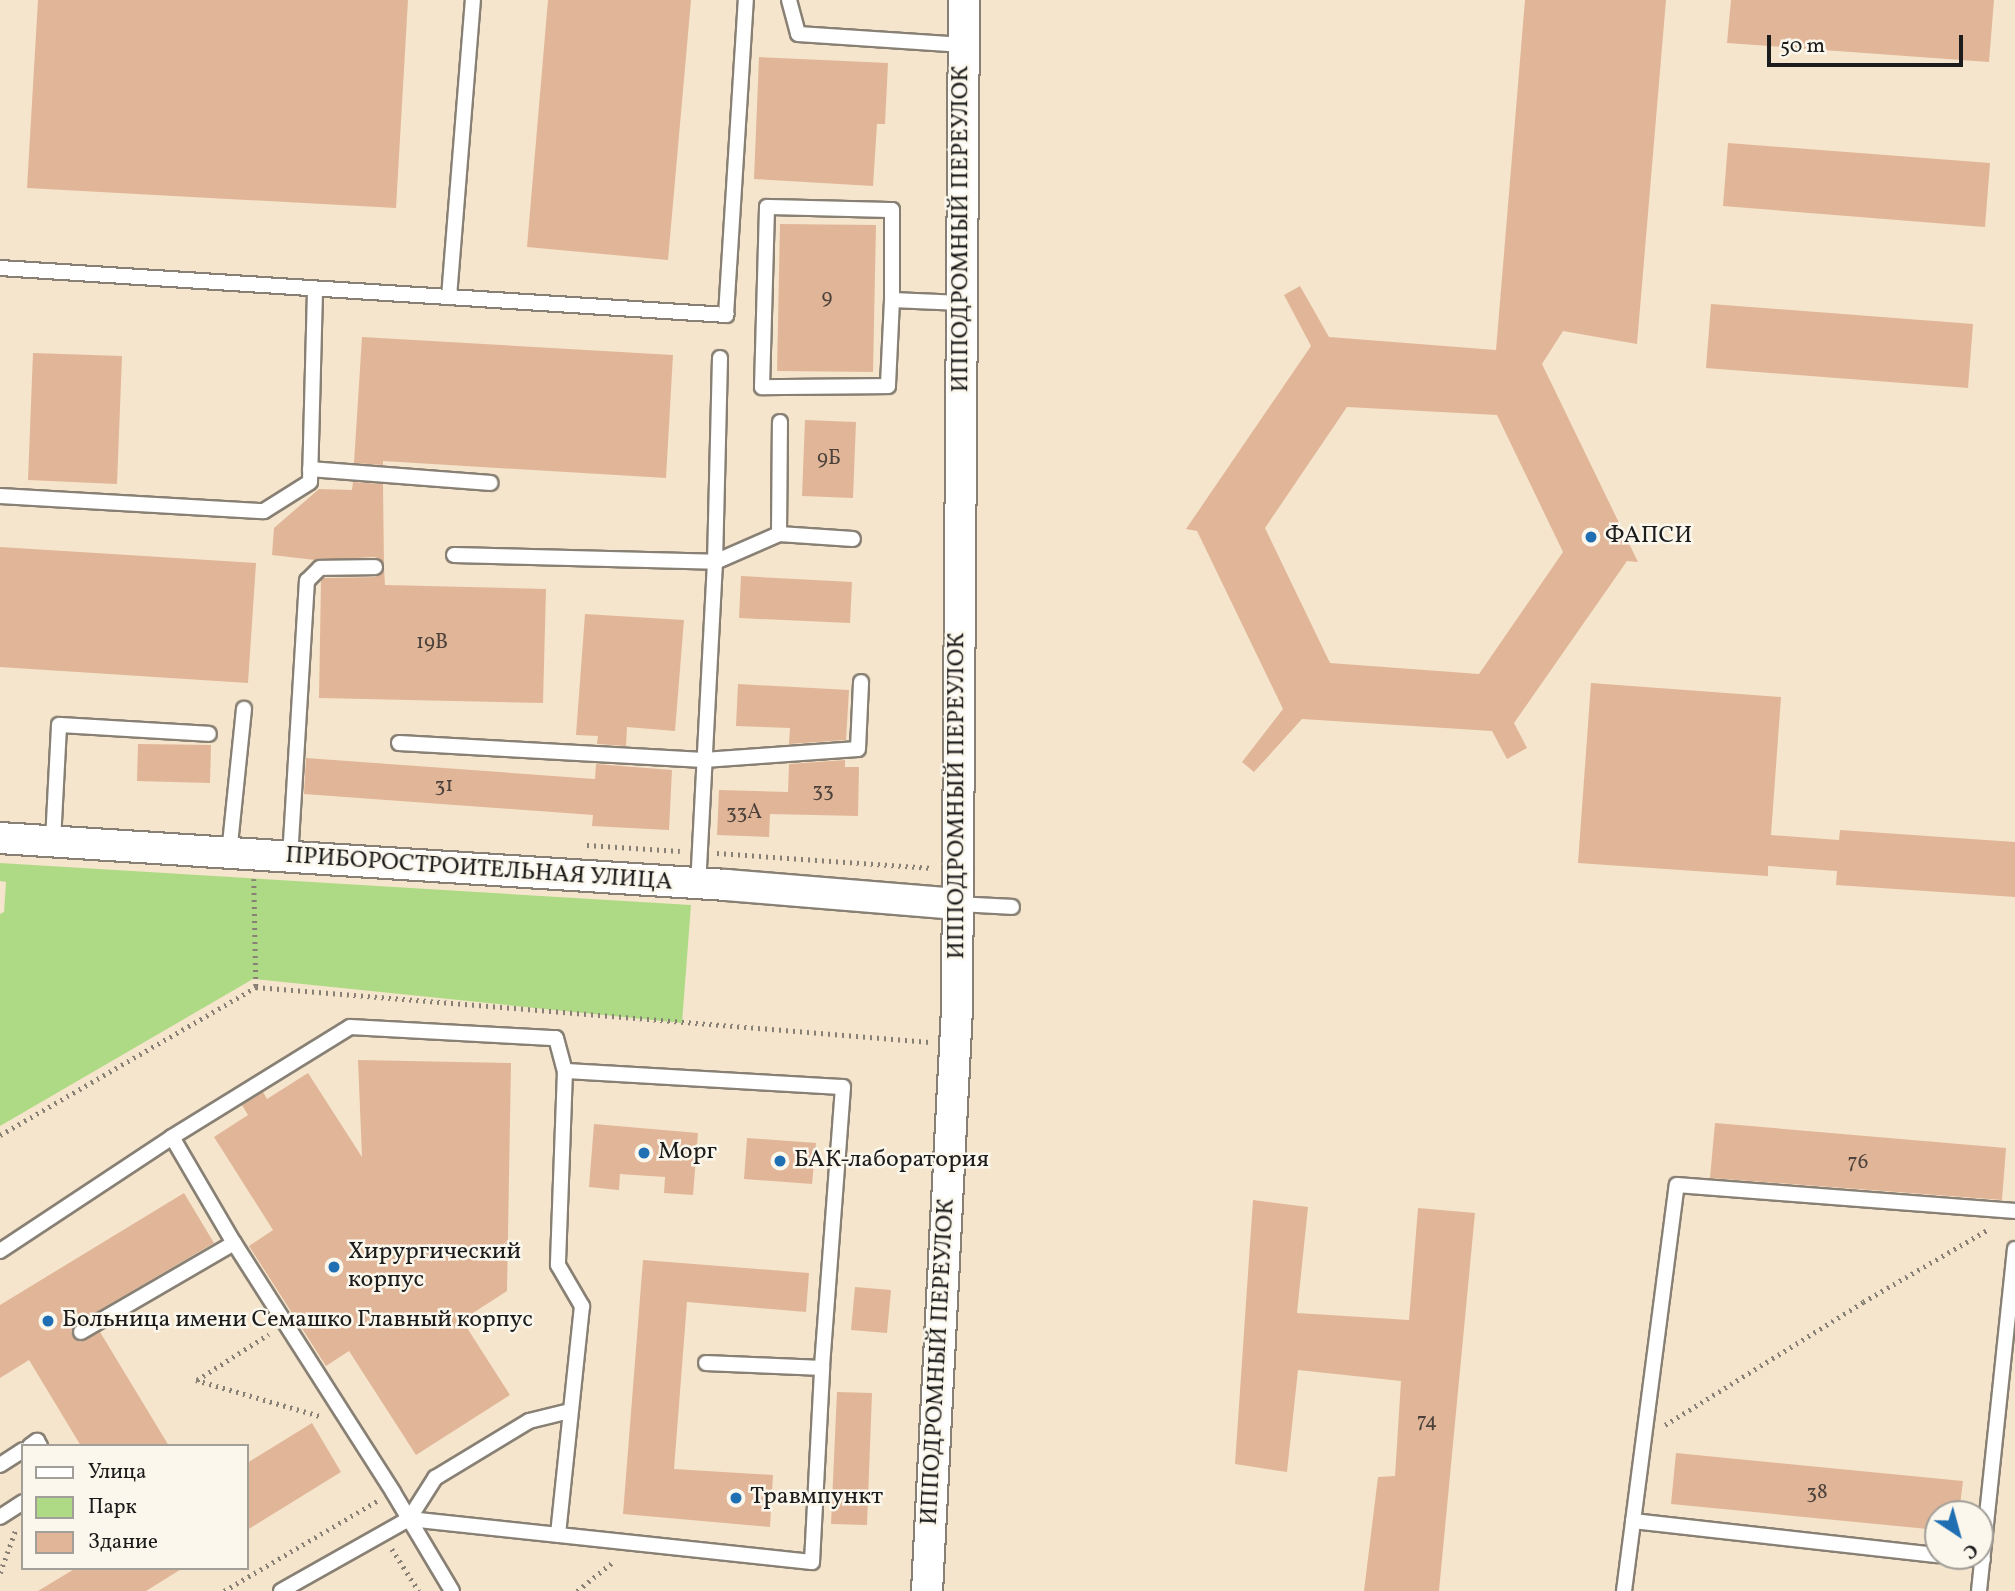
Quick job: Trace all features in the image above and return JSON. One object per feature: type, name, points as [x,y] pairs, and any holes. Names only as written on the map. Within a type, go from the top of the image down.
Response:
[{"type":"street","name":"ИППОДРОМНЫЙ ПЕРЕУЛОК","points":[[927,1591],[955,1057],[964,0]]},
{"type":"street","name":"ПРИБОРОСТРОИТЕЛЬНАЯ УЛИЦА","points":[[0,838],[698,883],[957,904]]},
{"type":"lane","points":[[449,297],[473,0]]},
{"type":"lane","points":[[0,268],[726,315],[746,0]]},
{"type":"lane","points":[[789,0],[798,34],[964,45]]},
{"type":"lane","points":[[767,207],[892,210],[892,300],[888,386],[762,387],[767,207]]},
{"type":"lane","points":[[0,496],[264,511],[310,482],[315,289]]},
{"type":"lane","points":[[892,300],[962,303]]},
{"type":"lane","points":[[698,883],[715,562],[720,358]]},
{"type":"lane","points":[[779,534],[780,422]]},
{"type":"lane","points":[[310,469],[490,483]]},
{"type":"lane","points":[[454,555],[715,562],[779,534],[853,539]]},
{"type":"lane","points":[[290,858],[307,581],[320,568],[375,568]]},
{"type":"lane","points":[[399,743],[704,760],[858,749],[861,682]]},
{"type":"lane","points":[[242,855],[244,709]]},
{"type":"lane","points":[[53,842],[59,725],[209,734]]},
{"type":"lane","points":[[957,904],[1012,907]]},
{"type":"lane","points":[[0,1251],[172,1137],[350,1027],[556,1038],[565,1071],[558,1265],[582,1306],[558,1535]]},
{"type":"lane","points":[[409,1519],[812,1563],[822,1367],[844,1087],[565,1071]]},
{"type":"lane","points":[[172,1137],[234,1243],[393,1492],[452,1591]]},
{"type":"lane","points":[[1624,1591],[1677,1185],[2015,1211]]},
{"type":"lane","points":[[81,1332],[234,1243]]},
{"type":"lane","points":[[1989,1500],[2015,1249]]},
{"type":"lane","points":[[706,1363],[822,1367]]},
{"type":"lane","points":[[281,1591],[409,1519],[435,1478],[529,1421],[570,1411]]},
{"type":"lane","points":[[0,1465],[21,1451]]},
{"type":"lane","points":[[0,1517],[21,1503]]},
{"type":"lane","points":[[1633,1521],[1924,1553]]},
{"type":"lane","points":[[1979,1591],[1982,1570]]},
{"type":"path","points":[[242,855],[256,987]]},
{"type":"path","points":[[1643,1438],[1863,1301],[1992,1227]]},
{"type":"path","points":[[285,1325],[196,1380],[349,1424]]},
{"type":"path","points":[[224,1591],[393,1492]]},
{"type":"path","points":[[0,1573],[18,1524]]},
{"type":"path","points":[[382,1534],[419,1591]]},
{"type":"path","points":[[577,1591],[601,1574],[630,1544]]},
{"type":"green space","points":[[0,863],[691,905],[682,1023],[253,979],[0,1126],[0,914],[4,912],[6,882],[0,881]]},
{"type":"building","points":[[38,0],[408,0],[396,208],[27,188]]},
{"type":"building","points":[[548,0],[691,0],[668,260],[527,247]]},
{"type":"building","points":[[1525,0],[1666,0],[1637,344],[1563,331],[1542,364],[1638,562],[1627,561],[1514,723],[1527,748],[1507,759],[1492,731],[1302,719],[1254,772],[1242,762],[1283,709],[1197,531],[1186,529],[1311,346],[1284,295],[1300,286],[1329,337],[1496,350]],"holes":[[[1347,407],[1497,415],[1563,552],[1479,674],[1330,663],[1265,528]]]},
{"type":"building","points":[[1731,0],[1994,0],[1989,62],[1727,43]]},
{"type":"building","points":[[759,57],[888,63],[885,124],[877,124],[873,186],[754,179]]},
{"type":"building","points":[[1728,143],[1990,163],[1985,227],[1723,206]]},
{"type":"building","points":[[780,224],[876,225],[873,372],[777,371]]},
{"type":"building","points":[[1711,304],[1973,324],[1968,388],[1706,368]]},
{"type":"building","points":[[362,337],[673,355],[666,478],[383,461],[383,465],[354,463]]},
{"type":"building","points":[[33,353],[122,356],[117,484],[28,480]]},
{"type":"building","points":[[805,420],[856,422],[853,498],[802,496]]},
{"type":"building","points":[[353,482],[383,484],[384,566],[375,557],[315,560],[272,555],[274,528],[319,489],[352,490]]},
{"type":"building","points":[[0,547],[256,563],[248,683],[0,667]]},
{"type":"building","points":[[384,568],[385,585],[546,589],[543,703],[319,698],[321,580],[376,577]]},
{"type":"building","points":[[741,576],[852,582],[850,623],[739,618]]},
{"type":"building","points":[[585,614],[684,620],[675,731],[627,727],[626,746],[597,744],[598,736],[576,735]]},
{"type":"building","points":[[1591,683],[1781,697],[1771,835],[1839,840],[1840,830],[2015,842],[2015,897],[1836,885],[1837,871],[1768,866],[1768,876],[1578,863]]},
{"type":"building","points":[[738,684],[849,690],[846,740],[789,744],[790,728],[736,726]]},
{"type":"building","points":[[138,744],[211,745],[210,783],[137,781]]},
{"type":"building","points":[[306,758],[595,779],[596,764],[672,770],[669,830],[592,826],[593,815],[304,794]]},
{"type":"building","points":[[845,760],[845,767],[859,767],[858,816],[770,814],[769,837],[717,835],[719,790],[788,792],[789,764]]},
{"type":"building","points":[[358,1060],[511,1063],[507,1291],[462,1320],[510,1395],[416,1455],[349,1351],[326,1366],[249,1246],[273,1230],[214,1137],[248,1115],[242,1105],[263,1092],[267,1099],[308,1073],[362,1157]]},
{"type":"building","points":[[1715,1123],[2006,1148],[2002,1200],[1710,1178]]},
{"type":"building","name":"Морг","points":[[594,1124],[698,1133],[693,1195],[664,1193],[665,1177],[620,1174],[619,1190],[589,1187]]},
{"type":"building","name":"БАК-лаборатория","points":[[747,1138],[816,1143],[812,1184],[744,1179]]},
{"type":"building","name":"Больница имени Семашко Главный корпус","points":[[184,1193],[214,1243],[76,1324],[71,1331],[73,1337],[80,1342],[100,1332],[168,1444],[80,1444],[29,1360],[0,1378],[0,1305]]},
{"type":"building","points":[[1253,1200],[1308,1207],[1297,1313],[1409,1320],[1418,1208],[1475,1213],[1439,1591],[1364,1591],[1378,1477],[1395,1476],[1401,1381],[1298,1370],[1287,1472],[1235,1464]]},
{"type":"building","points":[[643,1260],[809,1273],[806,1312],[687,1302],[674,1469],[773,1475],[770,1527],[623,1514]]},
{"type":"building","points":[[855,1287],[891,1290],[887,1333],[851,1330]]},
{"type":"building","points":[[837,1392],[872,1393],[867,1525],[831,1524]]},
{"type":"building","points":[[312,1423],[341,1472],[248,1529],[248,1462]]},
{"type":"building","points":[[1676,1453],[1963,1481],[1961,1500],[1924,1500],[1924,1529],[1671,1504]]},
{"type":"building","points":[[73,1570],[180,1570],[146,1591],[38,1591]]},
{"type":"place","name":"ФАПСИ","points":[[1591,537]]},
{"type":"place","name":"Морг","points":[[644,1153]]},
{"type":"place","name":"БАК-лаборатория","points":[[780,1161]]},
{"type":"place","name":"Хирургический корпус","points":[[334,1267]]},
{"type":"place","name":"Больница имени Семашко Главный корпус","points":[[48,1321]]},
{"type":"place","name":"Травмпункт","points":[[736,1498]]}]
